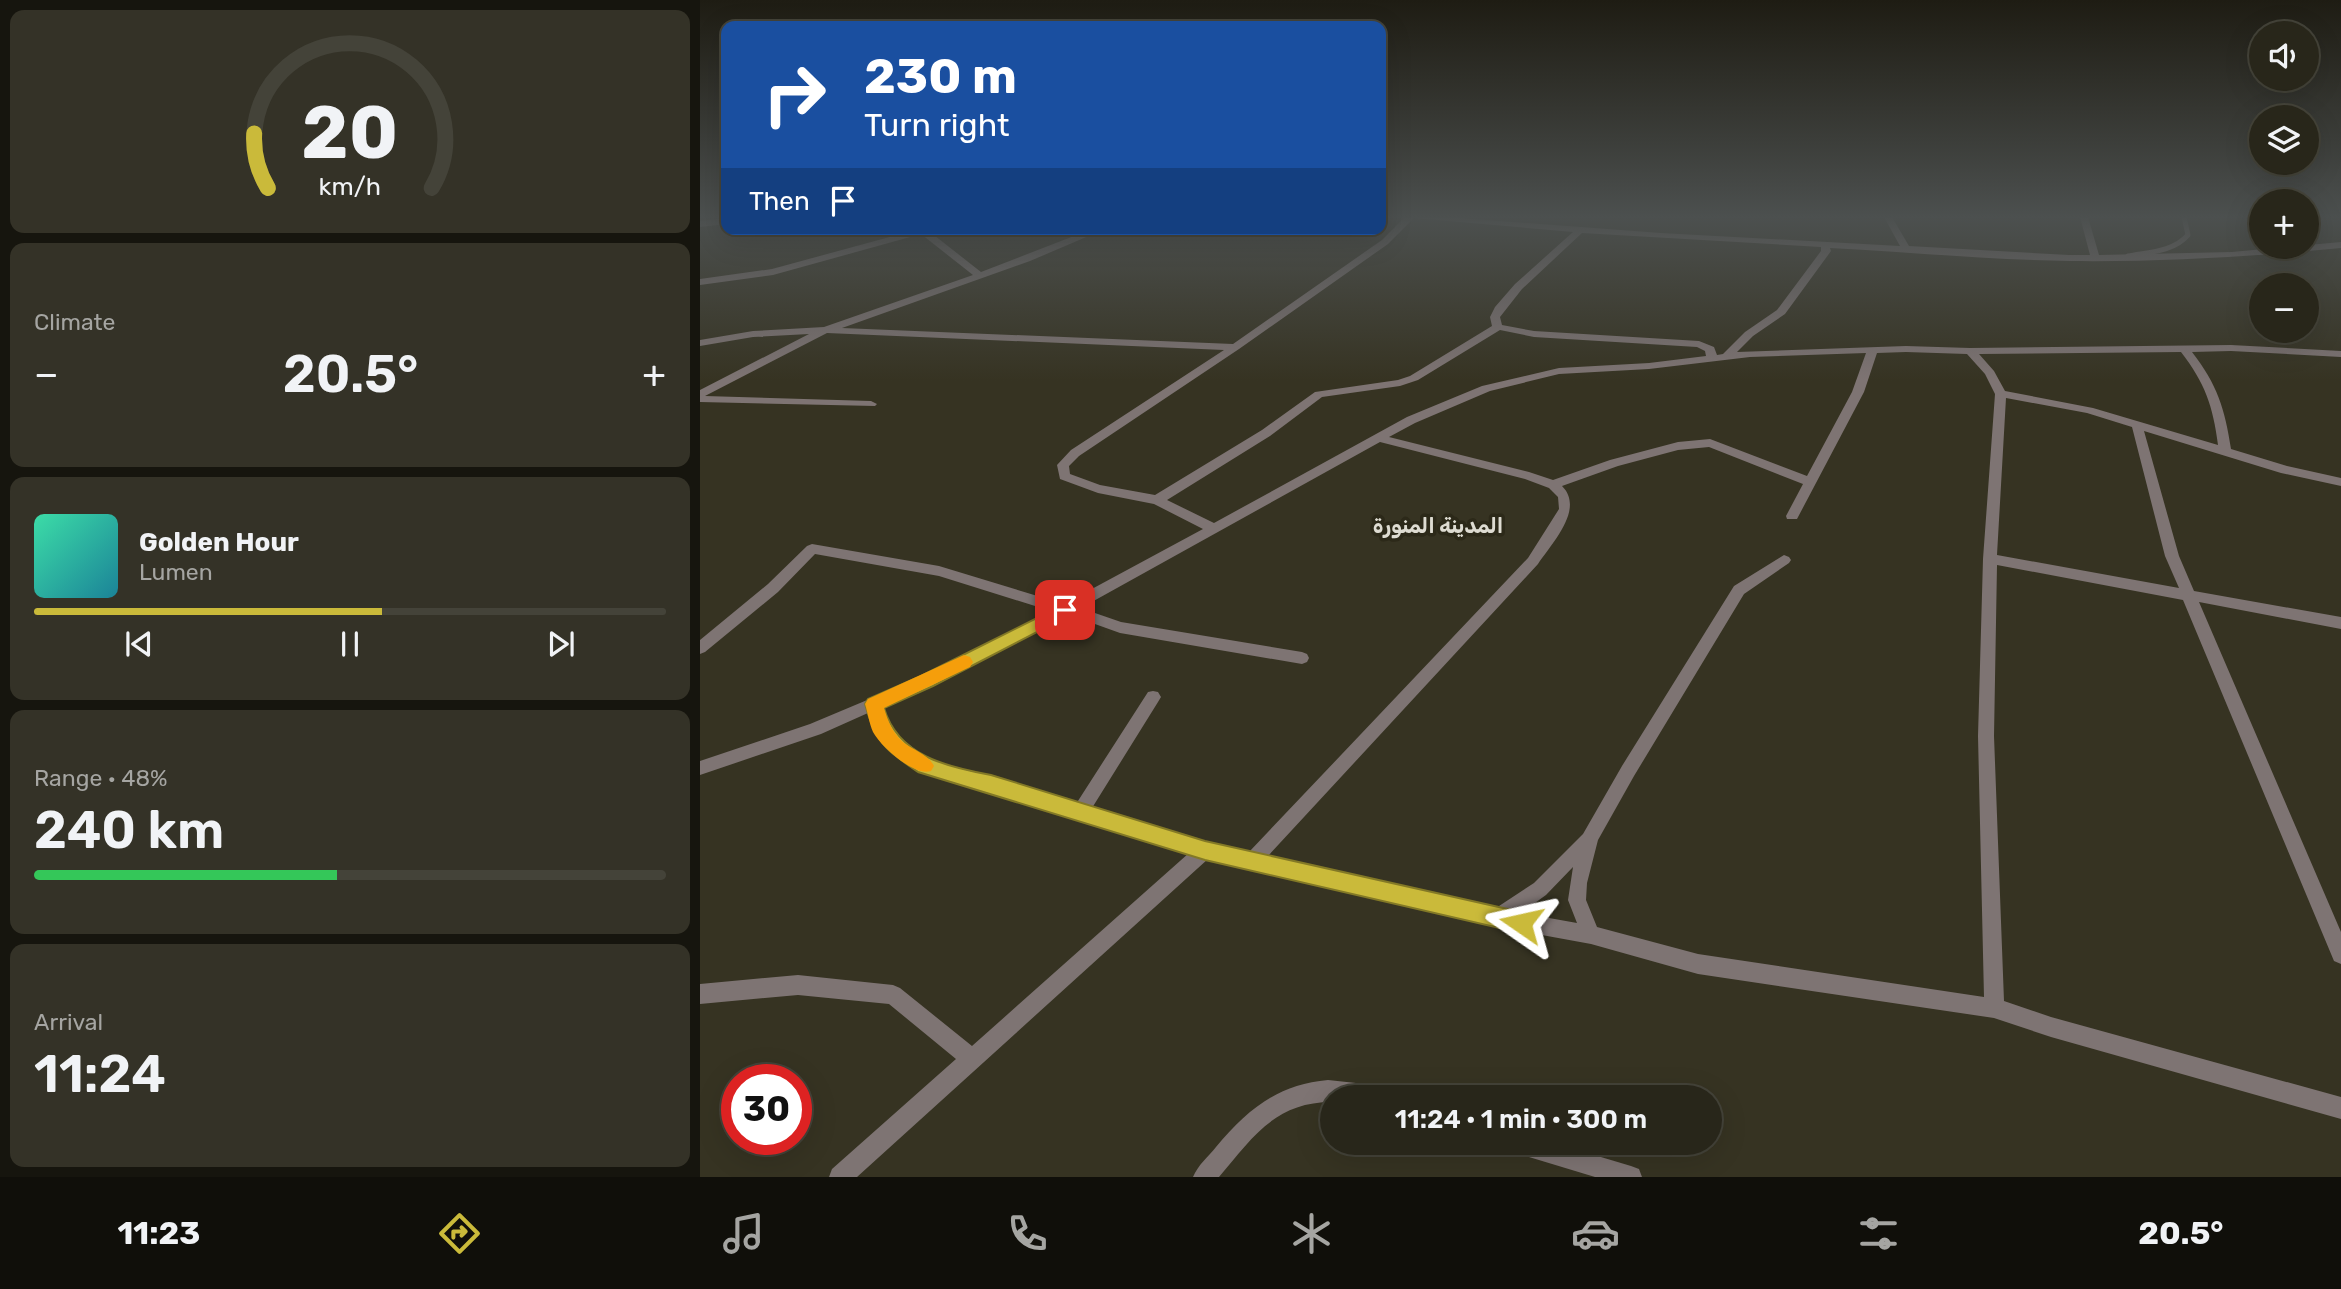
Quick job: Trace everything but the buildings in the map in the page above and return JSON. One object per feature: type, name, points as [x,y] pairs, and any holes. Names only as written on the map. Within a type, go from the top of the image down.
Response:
[{"type":"street","points":[[700,282],[773,272]]},
{"type":"street","points":[[975,272],[980,276]]},
{"type":"street","points":[[700,397],[825,330],[990,272]]},
{"type":"street","points":[[1214,529],[1157,500],[1079,484],[1064,476],[1063,465],[1075,453],[1342,272]]},
{"type":"street","points":[[1498,327],[1494,320],[1495,314],[1536,272]]},
{"type":"street","points":[[1719,357],[1781,312],[1811,272]]},
{"type":"street","points":[[1157,500],[1266,433],[1319,394],[1400,383],[1414,378],[1498,327],[1534,334],[1699,345],[1710,349],[1719,357]]},
{"type":"street","points":[[700,343],[753,334],[825,330],[1235,347]]},
{"type":"street","points":[[700,768],[815,729],[939,675],[1082,601],[1378,438],[1450,402],[1520,380],[1559,371],[1650,366],[1750,354],[1906,349],[1970,351],[2231,348],[2341,354]]},
{"type":"street","points":[[2184,349],[2208,378],[2219,405],[2225,453]]},
{"type":"street","points":[[1792,516],[1858,392],[1872,351]]},
{"type":"street","points":[[1970,351],[1990,373],[2001,394],[1990,559],[1986,736],[1994,1008]]},
{"type":"street","points":[[2001,394],[2089,410],[2225,453],[2310,477],[2341,482]]},
{"type":"street","points":[[700,397],[871,404]]},
{"type":"street","points":[[2137,425],[2165,537],[2341,954]]},
{"type":"street","points":[[1252,861],[1533,561],[1565,509],[1564,496],[1553,485],[1506,470],[1378,438]]},
{"type":"street","points":[[1553,485],[1614,463],[1678,446],[1710,443],[1811,482]]},
{"type":"street","points":[[700,648],[773,588],[807,551],[812,549],[939,571],[1065,610]]},
{"type":"street","points":[[1591,935],[1577,900],[1578,883],[1590,838],[1739,590],[1768,573],[1784,559]]},
{"type":"street","points":[[1990,559],[2341,623]]},
{"type":"street","points":[[1082,601],[1086,615],[1120,627],[1302,658]]},
{"type":"street","points":[[1080,812],[1153,697]]},
{"type":"street","points":[[874,704],[881,729],[896,747],[925,766],[1205,850],[1498,918],[1591,935],[1699,964],[1994,1008],[2341,1108]]},
{"type":"street","points":[[1498,918],[1540,889],[1590,838]]},
{"type":"street","points":[[840,1177],[1205,850]]},
{"type":"street","points":[[700,994],[797,985],[893,995],[972,1059]]},
{"type":"street","points":[[1204,1177],[1263,1112],[1305,1092],[1320,1092]]},
{"type":"street","points":[[1559,1155],[1631,1177]]},
{"type":"slow traffic","points":[[924,766],[896,747],[881,729],[874,704],[964,662]]},
{"type":"district","name":"المدينة المنورة","points":[[1438,525]]},
{"type":"route","points":[[1065,610],[927,681],[874,704],[881,729],[896,747],[925,766],[959,777],[991,784],[1205,850],[1521,923]]}]
